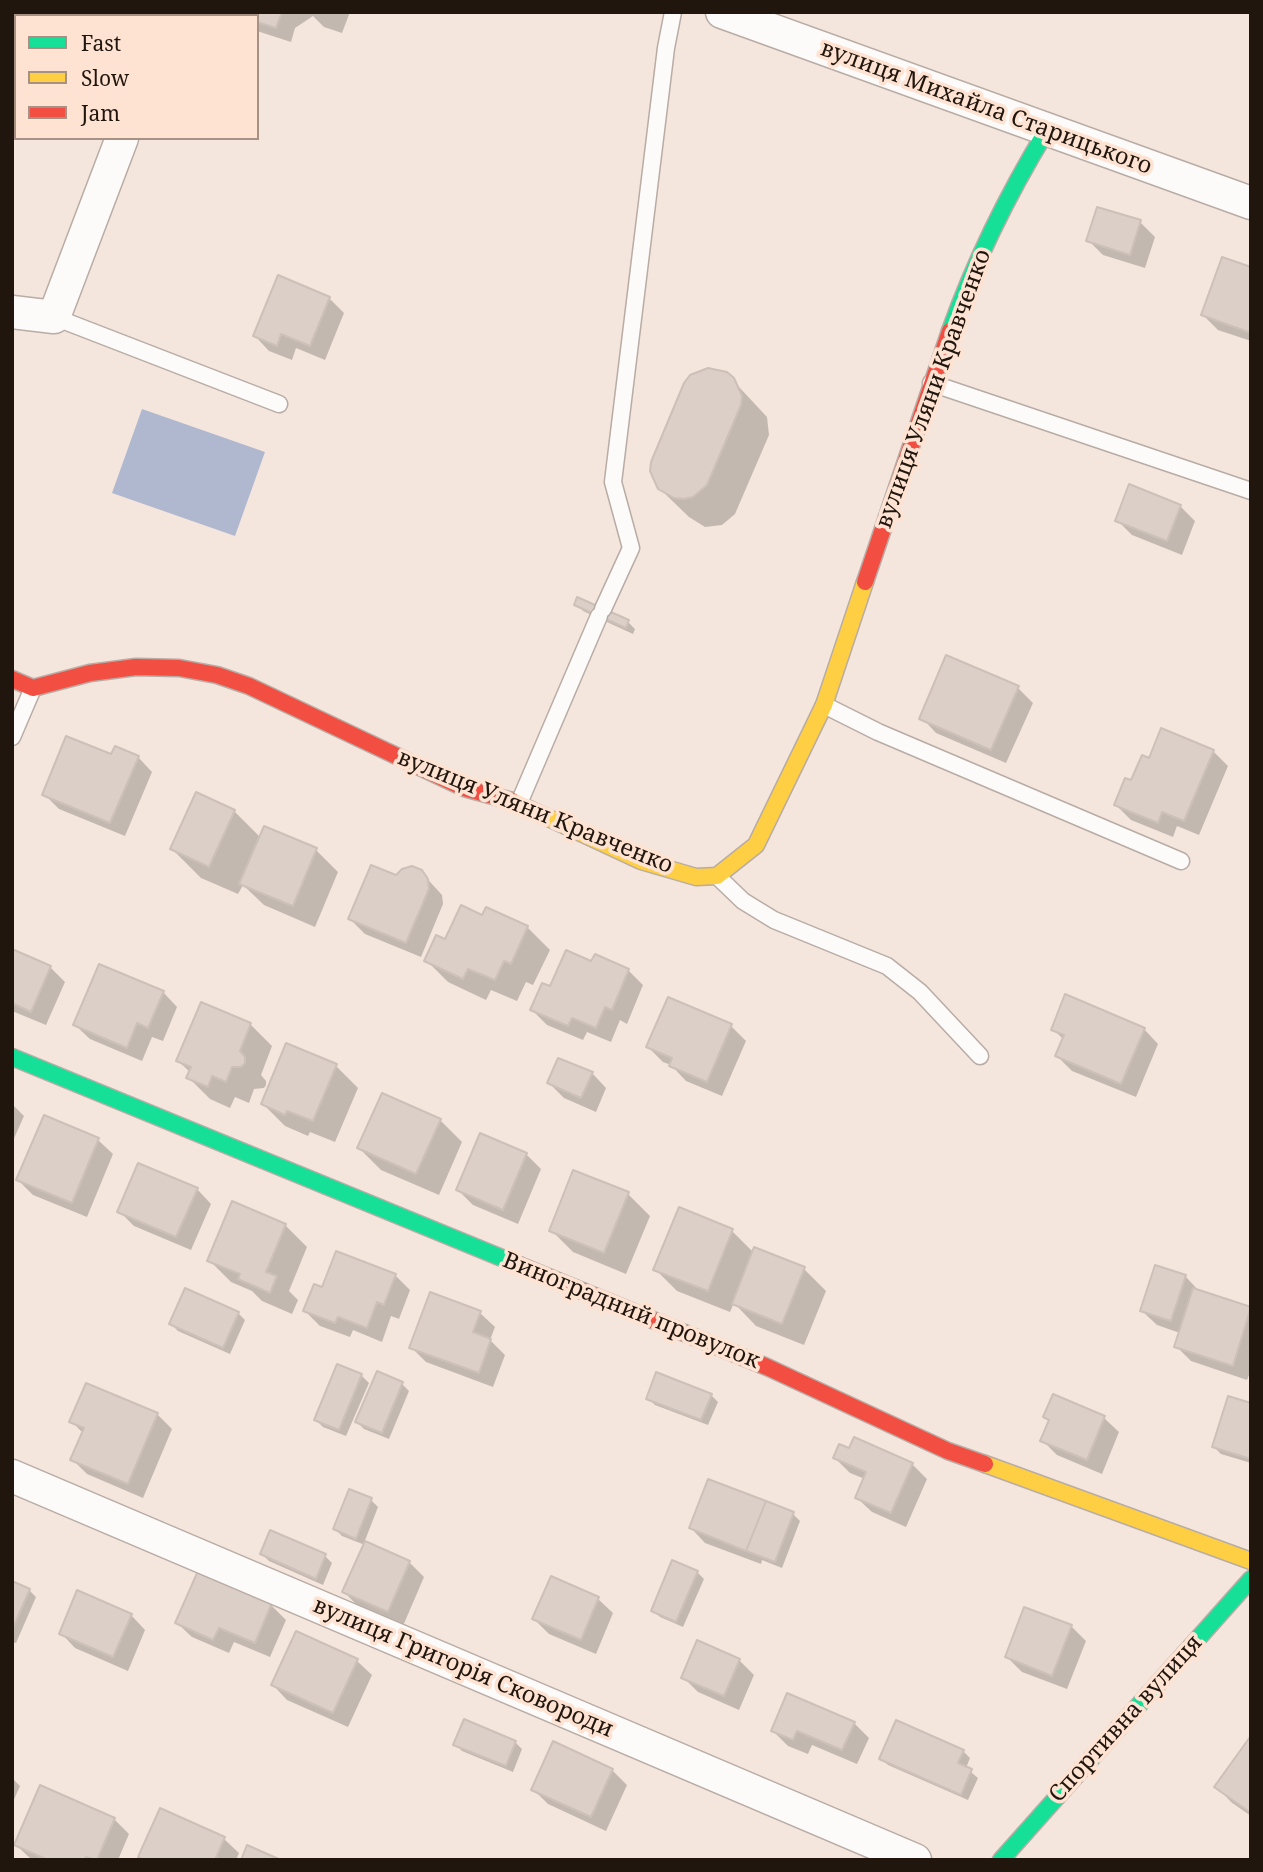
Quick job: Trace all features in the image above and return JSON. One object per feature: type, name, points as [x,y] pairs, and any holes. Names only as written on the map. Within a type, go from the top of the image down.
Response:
[{"type":"street","name":"вулиця Михайла Старицького","points":[[722,12],[1251,203]]},
{"type":"street","name":"вулиця Уляни Кравченко","points":[[33,688],[90,673],[136,667],[179,668],[216,675],[249,686],[464,788],[519,803],[641,861],[696,877],[717,876],[756,845],[824,705],[965,289],[1014,185],[1046,130]]},
{"type":"street","points":[[12,312],[54,317],[121,140]]},
{"type":"street","points":[[12,680],[33,688]]},
{"type":"street","name":"Виноградний провулок","points":[[12,1057],[767,1367],[948,1451],[1251,1561]]},
{"type":"street","name":"вулиця Григорія Сковороди","points":[[12,1476],[915,1860]]},
{"type":"street","name":"Спортивна вулиця","points":[[1002,1860],[1251,1579]]},
{"type":"lane","points":[[519,803],[631,548],[613,482],[666,48],[673,12]]},
{"type":"lane","points":[[54,317],[279,404]]},
{"type":"lane","points":[[931,383],[1251,491]]},
{"type":"lane","points":[[12,737],[33,688]]},
{"type":"lane","points":[[824,705],[878,732],[1181,861]]},
{"type":"lane","points":[[717,876],[743,901],[774,920],[887,966],[920,992],[981,1056]]},
{"type":"water","points":[[142,409],[265,452],[235,536],[112,493]]},
{"type":"building","points":[[282,12],[276,28],[259,23],[259,14],[237,14]]},
{"type":"building","points":[[1097,207],[1141,220],[1130,255],[1086,241]]},
{"type":"building","points":[[1222,257],[1251,267],[1251,333],[1201,315]]},
{"type":"building","points":[[278,275],[330,297],[310,346],[281,334],[277,346],[253,336]]},
{"type":"building","points":[[708,368],[727,372],[734,378],[742,396],[741,405],[707,485],[693,497],[674,498],[658,489],[650,471],[651,462],[684,383],[690,375]]},
{"type":"building","points":[[1129,484],[1181,505],[1167,541],[1115,521]]},
{"type":"building","points":[[577,597],[629,620],[626,628],[574,605]]},
{"type":"building","points":[[946,655],[1019,686],[991,750],[919,719]]},
{"type":"building","points":[[1161,728],[1214,750],[1184,821],[1162,812],[1158,823],[1114,805],[1125,778],[1131,780],[1142,755],[1149,758]]},
{"type":"building","points":[[66,736],[111,754],[115,746],[139,756],[110,823],[42,795]]},
{"type":"building","points":[[196,792],[235,810],[209,867],[170,849]]},
{"type":"building","points":[[264,826],[317,848],[293,906],[239,884]]},
{"type":"building","points":[[371,865],[396,875],[402,869],[412,866],[422,870],[428,879],[429,889],[406,943],[348,919]]},
{"type":"building","points":[[461,905],[482,915],[486,907],[528,926],[511,964],[504,961],[495,980],[468,969],[463,979],[424,961],[436,935],[445,939]]},
{"type":"building","points":[[12,949],[51,966],[31,1012],[12,1003]]},
{"type":"building","points":[[566,950],[591,961],[595,954],[629,969],[612,1010],[605,1007],[596,1028],[572,1018],[568,1026],[530,1010],[542,983],[550,986]]},
{"type":"building","points":[[99,964],[164,991],[148,1028],[137,1023],[127,1048],[73,1025]]},
{"type":"building","points":[[1065,994],[1145,1028],[1121,1084],[1055,1056],[1064,1035],[1051,1030]]},
{"type":"building","points":[[668,997],[732,1024],[707,1082],[669,1066],[672,1058],[646,1047]]},
{"type":"building","points":[[201,1002],[251,1023],[240,1051],[245,1057],[245,1063],[241,1067],[232,1067],[226,1082],[212,1076],[208,1087],[186,1078],[191,1067],[176,1061]]},
{"type":"building","points":[[286,1043],[337,1064],[313,1121],[287,1111],[285,1115],[261,1104]]},
{"type":"building","points":[[558,1058],[593,1072],[581,1098],[547,1083]]},
{"type":"building","points":[[382,1093],[441,1119],[416,1174],[357,1148]]},
{"type":"building","points":[[44,1115],[99,1138],[72,1203],[16,1180]]},
{"type":"building","points":[[480,1133],[527,1153],[503,1210],[456,1190]]},
{"type":"building","points":[[138,1163],[198,1188],[176,1237],[117,1212]]},
{"type":"building","points":[[573,1170],[629,1192],[604,1253],[549,1231]]},
{"type":"building","points":[[232,1201],[286,1224],[266,1272],[277,1276],[270,1293],[238,1279],[240,1274],[207,1261]]},
{"type":"building","points":[[679,1207],[733,1229],[708,1291],[653,1270]]},
{"type":"building","points":[[754,1247],[805,1267],[782,1324],[732,1304]]},
{"type":"building","points":[[336,1251],[396,1274],[384,1305],[377,1302],[367,1328],[338,1317],[335,1323],[303,1311],[314,1284],[322,1287]]},
{"type":"building","points":[[1155,1265],[1186,1275],[1171,1321],[1140,1311]]},
{"type":"building","points":[[185,1288],[239,1312],[223,1348],[169,1324]]},
{"type":"building","points":[[1193,1288],[1251,1307],[1233,1366],[1174,1347]]},
{"type":"building","points":[[430,1292],[481,1311],[473,1332],[491,1339],[479,1373],[409,1348]]},
{"type":"building","points":[[337,1364],[362,1374],[339,1430],[314,1420]]},
{"type":"building","points":[[377,1371],[403,1382],[382,1433],[355,1422]]},
{"type":"building","points":[[656,1372],[712,1394],[701,1420],[646,1399]]},
{"type":"building","points":[[86,1383],[158,1413],[128,1484],[70,1460],[84,1428],[69,1422]]},
{"type":"building","points":[[1053,1394],[1105,1416],[1087,1460],[1040,1441],[1049,1420],[1043,1417]]},
{"type":"building","points":[[1228,1396],[1251,1403],[1251,1459],[1212,1447]]},
{"type":"building","points":[[854,1437],[913,1463],[891,1513],[855,1498],[866,1472],[833,1458],[839,1444],[849,1448]]},
{"type":"building","points":[[708,1479],[766,1501],[746,1551],[689,1528]]},
{"type":"building","points":[[349,1489],[372,1498],[356,1539],[333,1529]]},
{"type":"building","points":[[766,1501],[794,1512],[775,1562],[746,1551]]},
{"type":"building","points":[[270,1530],[326,1554],[316,1579],[260,1554]]},
{"type":"building","points":[[365,1541],[410,1561],[388,1612],[342,1592]]},
{"type":"building","points":[[672,1560],[698,1571],[676,1622],[651,1611]]},
{"type":"building","points":[[198,1571],[272,1603],[255,1643],[219,1628],[213,1640],[175,1623]]},
{"type":"building","points":[[551,1576],[599,1597],[581,1640],[532,1619]]},
{"type":"building","points":[[12,1581],[30,1589],[12,1630]]},
{"type":"building","points":[[77,1590],[132,1614],[113,1657],[59,1634]]},
{"type":"building","points":[[1024,1607],[1072,1625],[1052,1676],[1005,1657]]},
{"type":"building","points":[[296,1631],[358,1659],[333,1713],[271,1685]]},
{"type":"building","points":[[697,1640],[740,1659],[724,1696],[681,1678]]},
{"type":"building","points":[[787,1693],[855,1722],[842,1750],[797,1731],[793,1740],[771,1731]]},
{"type":"building","points":[[464,1719],[516,1741],[506,1766],[453,1745]]},
{"type":"building","points":[[896,1720],[964,1750],[958,1763],[972,1769],[961,1795],[879,1759]]},
{"type":"building","points":[[1251,1738],[1251,1813],[1214,1787]]},
{"type":"building","points":[[553,1741],[613,1769],[591,1817],[531,1790]]},
{"type":"building","points":[[40,1785],[115,1818],[97,1860],[86,1857],[84,1860],[48,1860],[14,1845]]},
{"type":"building","points":[[160,1808],[225,1837],[215,1860],[144,1860],[138,1857]]},
{"type":"building","points":[[247,1845],[281,1860],[241,1860]]},
{"type":"traffic: fast","points":[[950,331],[993,228],[1047,130]]},
{"type":"traffic: fast","points":[[12,1057],[519,1265]]},
{"type":"traffic: fast","points":[[1001,1860],[1251,1579]]},
{"type":"traffic: slow","points":[[512,801],[641,861],[696,877],[717,876],[756,845],[824,705],[865,582]]},
{"type":"traffic: slow","points":[[985,1464],[1251,1561]]},
{"type":"traffic: jam","points":[[865,582],[950,331]]},
{"type":"traffic: jam","points":[[12,679],[33,688],[90,673],[136,667],[179,668],[217,675],[249,686],[464,788],[512,801]]},
{"type":"traffic: jam","points":[[519,1265],[767,1367],[948,1451],[985,1464]]}]
